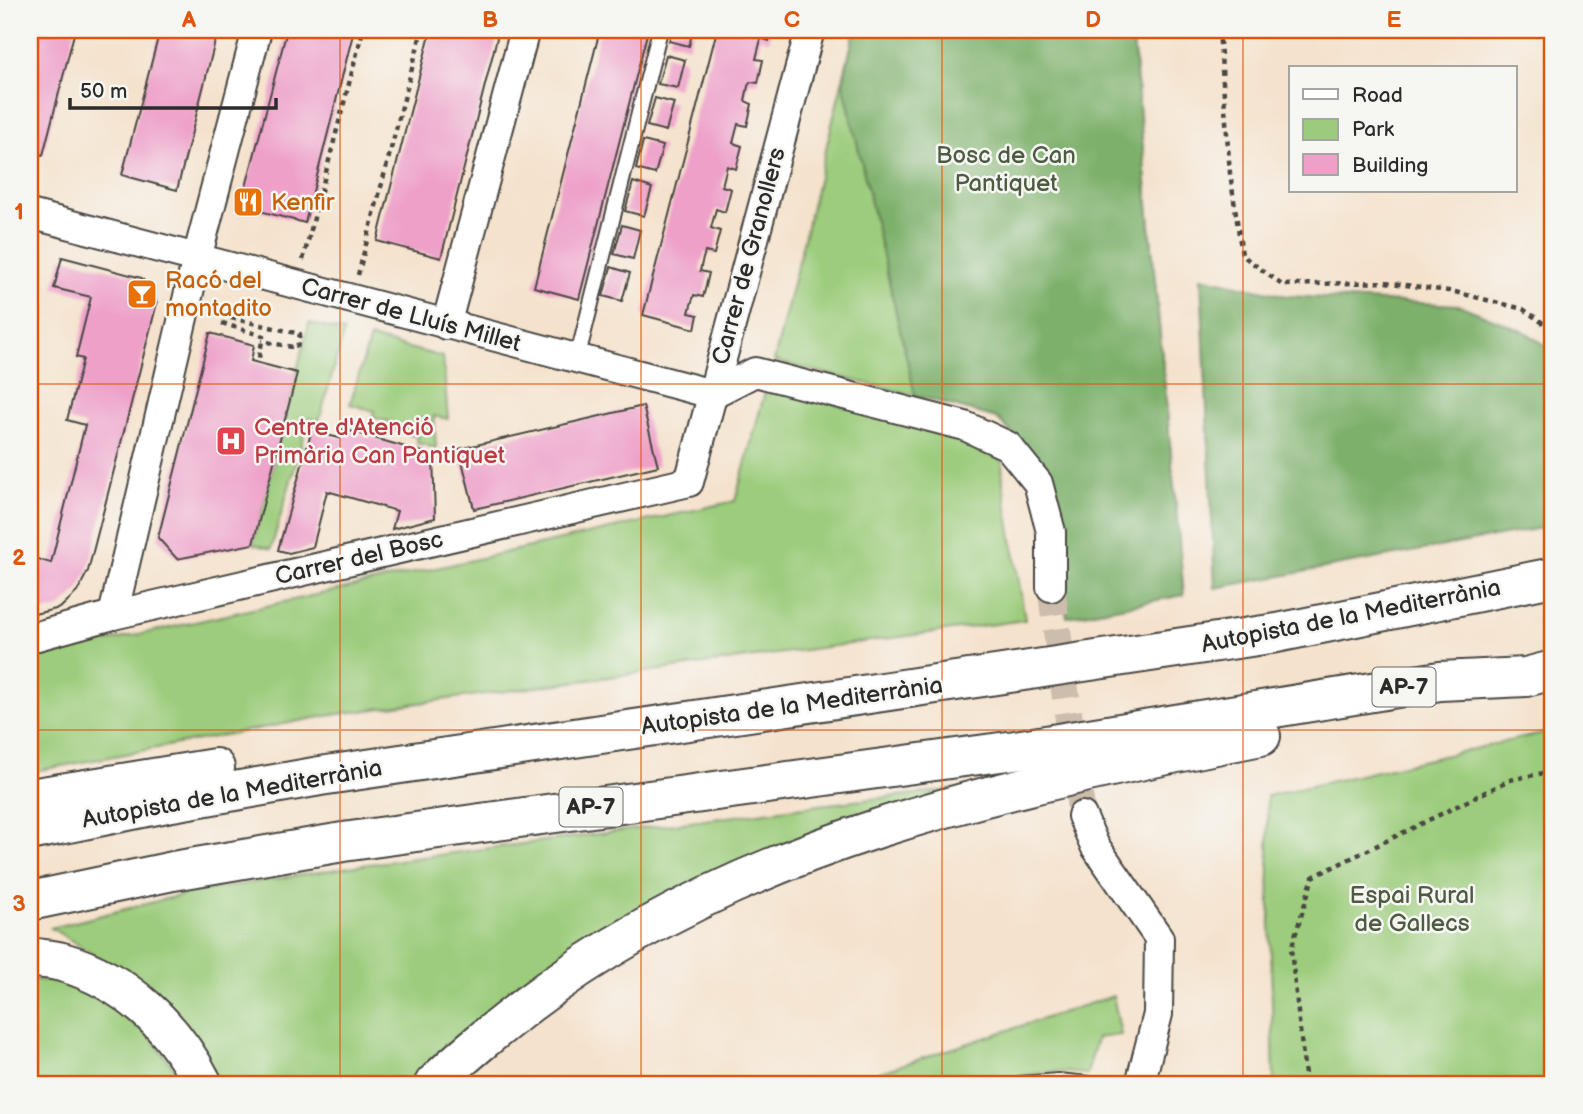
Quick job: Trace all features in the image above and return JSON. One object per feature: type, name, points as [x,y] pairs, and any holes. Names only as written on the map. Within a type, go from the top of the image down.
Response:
[{"type":"highway","name":"Autopista de la Mediterrània","points":[[30,831],[320,776],[1277,633],[1553,577]]},
{"type":"highway","points":[[30,798],[592,710],[840,677],[977,660],[1070,665]]},
{"type":"highway","name":"AP-7","points":[[30,901],[173,870],[343,842],[1015,750],[1158,742],[1285,719],[1440,681],[1539,673]]},
{"type":"highway","points":[[434,1084],[494,1030],[554,985],[596,956],[691,902],[749,875],[821,847],[1158,742]]},
{"type":"highway","points":[[30,957],[62,962],[103,978],[131,995],[178,1041],[203,1084]]},
{"type":"street","points":[[113,615],[197,258],[257,30]]},
{"type":"street","points":[[446,325],[525,30]]},
{"type":"street","name":"Carrer de Granollers","points":[[689,482],[810,30]]},
{"type":"street","name":"Carrer de Lluís Millet","points":[[30,214],[712,394]]},
{"type":"street","points":[[712,394],[755,372],[965,426],[1008,446],[1038,483],[1051,532],[1051,587]]},
{"type":"street","name":"Carrer del Bosc","points":[[30,638],[113,615],[689,482]]},
{"type":"street","points":[[1082,816],[1095,846],[1159,939],[1157,1014],[1140,1084]]},
{"type":"lane","points":[[577,359],[660,30]]},
{"type":"lane","points":[[1020,1084],[1058,1081],[1088,1084]]},
{"type":"path","points":[[297,285],[363,30]]},
{"type":"path","points":[[352,300],[422,30]]},
{"type":"path","points":[[1219,30],[1230,173],[1242,255],[1282,285],[1385,282],[1455,292],[1523,309],[1553,330]]},
{"type":"path","points":[[231,318],[300,334],[298,348],[262,341]]},
{"type":"path","points":[[222,323],[263,336],[258,363]]},
{"type":"path","points":[[1306,1084],[1292,949],[1313,877],[1510,780],[1553,771]]},
{"type":"green space","name":"Bosc de Can Pantiquet","points":[[855,30],[1132,30],[1176,511],[1041,462],[997,418],[774,361]]},
{"type":"green space","name":"Bosc de Can Pantiquet","points":[[855,30],[1132,30],[1184,595],[1067,617],[1041,462],[997,418],[915,395],[843,82]]},
{"type":"green space","points":[[1201,277],[1287,296],[1459,305],[1525,332],[1553,350],[1553,526],[1215,588]]},
{"type":"green space","points":[[309,323],[344,332],[319,421],[309,418],[271,549],[253,544]]},
{"type":"green space","points":[[370,338],[443,357],[448,419],[434,416],[436,448],[417,443],[418,437],[394,430],[396,424],[373,417],[374,411],[350,404]]},
{"type":"green space","points":[[767,385],[981,444],[1002,461],[1003,483],[1025,620],[331,715],[30,772],[30,659],[735,501]]},
{"type":"green space","name":"Espai Rural de Gallecs","points":[[1553,731],[1553,1084],[1274,1084],[1267,796]]},
{"type":"green space","points":[[968,788],[729,869],[420,1084],[222,1084],[149,989],[51,928],[189,893],[362,865]]},
{"type":"green space","points":[[30,979],[57,982],[102,1000],[150,1036],[185,1084],[30,1084]]},
{"type":"green space","points":[[1113,996],[1121,1035],[1097,1038],[1087,1074],[1050,1071],[975,1084],[874,1084],[871,1075]]},
{"type":"building","points":[[30,30],[75,30],[43,155],[30,152]]},
{"type":"building","points":[[160,30],[218,30],[177,190],[122,175]]},
{"type":"building","points":[[287,30],[354,30],[305,223],[241,206]]},
{"type":"building","points":[[431,30],[499,30],[441,258],[377,241]]},
{"type":"building","points":[[600,30],[648,30],[579,299],[534,287]]},
{"type":"building","points":[[672,30],[693,30],[689,46],[669,41]]},
{"type":"building","points":[[717,30],[771,30],[769,41],[761,38],[756,59],[763,60],[758,83],[750,82],[748,86],[745,101],[752,104],[747,126],[738,124],[733,143],[742,146],[736,169],[727,166],[722,186],[731,189],[725,212],[716,209],[711,228],[720,231],[714,254],[705,252],[702,262],[700,271],[709,273],[703,297],[694,295],[691,305],[689,313],[698,315],[695,329],[643,315]]},
{"type":"building","points":[[666,55],[685,60],[678,88],[658,84]]},
{"type":"building","points":[[655,98],[674,103],[666,131],[647,126]]},
{"type":"building","points":[[643,141],[663,146],[655,174],[636,169]]},
{"type":"building","points":[[633,182],[652,188],[644,216],[625,211]]},
{"type":"building","points":[[622,225],[640,230],[633,259],[614,254]]},
{"type":"building","points":[[62,257],[142,278],[157,303],[88,571],[77,592],[60,608],[30,615],[30,557],[51,563],[85,425],[67,420],[83,359],[76,357],[91,297],[54,288]]},
{"type":"building","points":[[611,267],[630,273],[622,301],[603,296]]},
{"type":"building","name":"Centre d'Atenció Primària Can Pantiquet","points":[[210,333],[254,345],[251,361],[297,373],[253,544],[177,559],[158,538]]},
{"type":"building","points":[[643,406],[658,466],[474,509],[459,449]]},
{"type":"building","points":[[313,426],[325,430],[326,435],[340,438],[343,429],[433,455],[435,518],[392,529],[397,511],[327,491],[313,547],[289,553],[278,550]]},
{"type":"tunnel","points":[[1051,587],[1082,816]]},
{"type":"place","name":"Kenfir","points":[[248,202]]},
{"type":"place","name":"Racó del montadito","points":[[142,294]]},
{"type":"place","name":"Centre d'Atenció Primària Can Pantiquet","points":[[231,441]]}]
